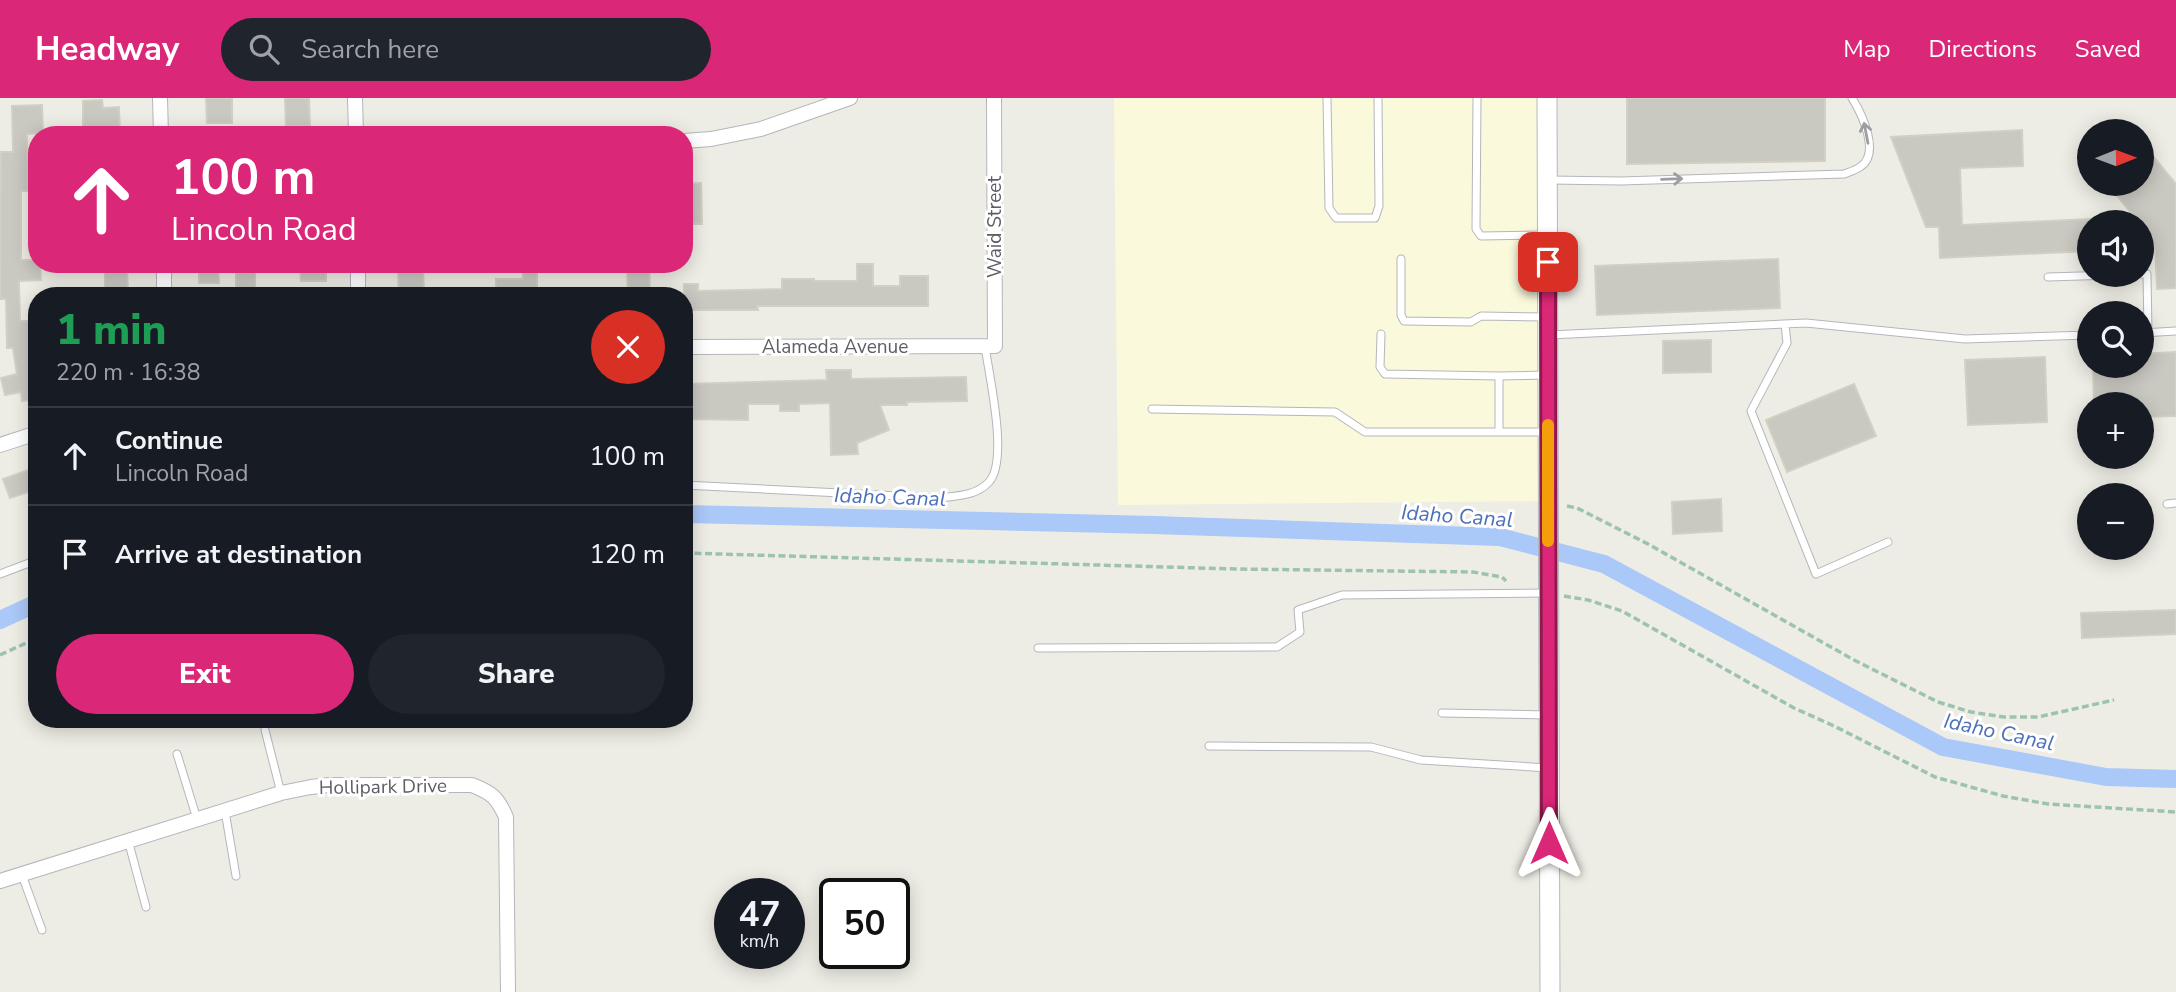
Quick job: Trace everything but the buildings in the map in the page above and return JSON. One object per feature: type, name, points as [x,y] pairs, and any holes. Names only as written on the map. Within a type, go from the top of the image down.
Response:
[{"type":"main road","points":[[1547,98],[1550,992]]},
{"type":"street","points":[[160,98],[161,126]]},
{"type":"street","points":[[355,98],[356,126]]},
{"type":"street","points":[[693,140],[761,129],[850,98]]},
{"type":"street","name":"Waid Street","points":[[985,346],[995,346],[994,98]]},
{"type":"street","name":"Alameda Avenue","points":[[693,347],[985,346]]},
{"type":"street","points":[[0,445],[28,436]]},
{"type":"street","name":"Hollipark Drive","points":[[0,881],[281,793],[310,787],[472,785],[488,792],[499,801],[506,817],[508,992]]},
{"type":"lane","points":[[1327,98],[1329,208],[1336,218],[1375,218],[1379,206],[1378,98]]},
{"type":"lane","points":[[1476,98],[1476,229],[1481,236],[1548,235]]},
{"type":"lane","points":[[1547,180],[1844,174],[1862,167],[1869,154],[1869,139],[1864,120],[1852,98]]},
{"type":"lane","points":[[1401,259],[1401,315],[1404,321],[1471,322],[1481,316],[1548,326],[1806,323],[1965,339],[2077,335]]},
{"type":"lane","points":[[2048,277],[2077,276]]},
{"type":"lane","points":[[1785,324],[1787,343],[1751,411],[1816,574],[1888,542]]},
{"type":"lane","points":[[2154,332],[2176,331]]},
{"type":"lane","points":[[1381,334],[1380,367],[1385,374],[1548,375]]},
{"type":"lane","points":[[693,485],[938,498],[970,495],[990,481],[998,466],[999,442],[985,346]]},
{"type":"lane","points":[[1499,376],[1499,432]]},
{"type":"lane","points":[[1152,409],[1335,412],[1365,432],[1548,432]]},
{"type":"lane","points":[[0,574],[28,563]]},
{"type":"lane","points":[[1038,648],[1277,648],[1300,632],[1298,610],[1342,596],[1512,594],[1548,586]]},
{"type":"lane","points":[[1443,713],[1549,715]]},
{"type":"lane","points":[[265,730],[281,793]]},
{"type":"lane","points":[[1209,746],[1371,747],[1421,760],[1549,768]]},
{"type":"lane","points":[[177,754],[197,819]]},
{"type":"lane","points":[[225,810],[236,876]]},
{"type":"lane","points":[[128,840],[146,906]]},
{"type":"lane","points":[[22,874],[43,930]]},
{"type":"path","points":[[1548,506],[1577,508],[1648,544],[1854,660],[1938,702],[1971,712],[2038,717],[2114,700]]},
{"type":"path","points":[[693,553],[1235,569],[1474,572],[1502,577],[1510,583],[1512,594]]},
{"type":"path","points":[[1548,586],[1622,611],[1794,708],[1935,777],[1992,793],[2048,804],[2176,811]]},
{"type":"path","points":[[0,655],[28,642]]},
{"type":"shaded area","points":[[1114,98],[1547,98],[1548,501],[1118,505]]},
{"type":"waterway","name":"Idaho Canal","points":[[693,514],[1154,525],[1500,537],[1604,564],[1943,747],[2106,777],[2176,779]]},
{"type":"waterway","name":"Idaho Canal","points":[[0,620],[28,607]]},
{"type":"slow traffic","points":[[1548,425],[1548,541]]},
{"type":"route","points":[[1548,262],[1549,843]]}]
